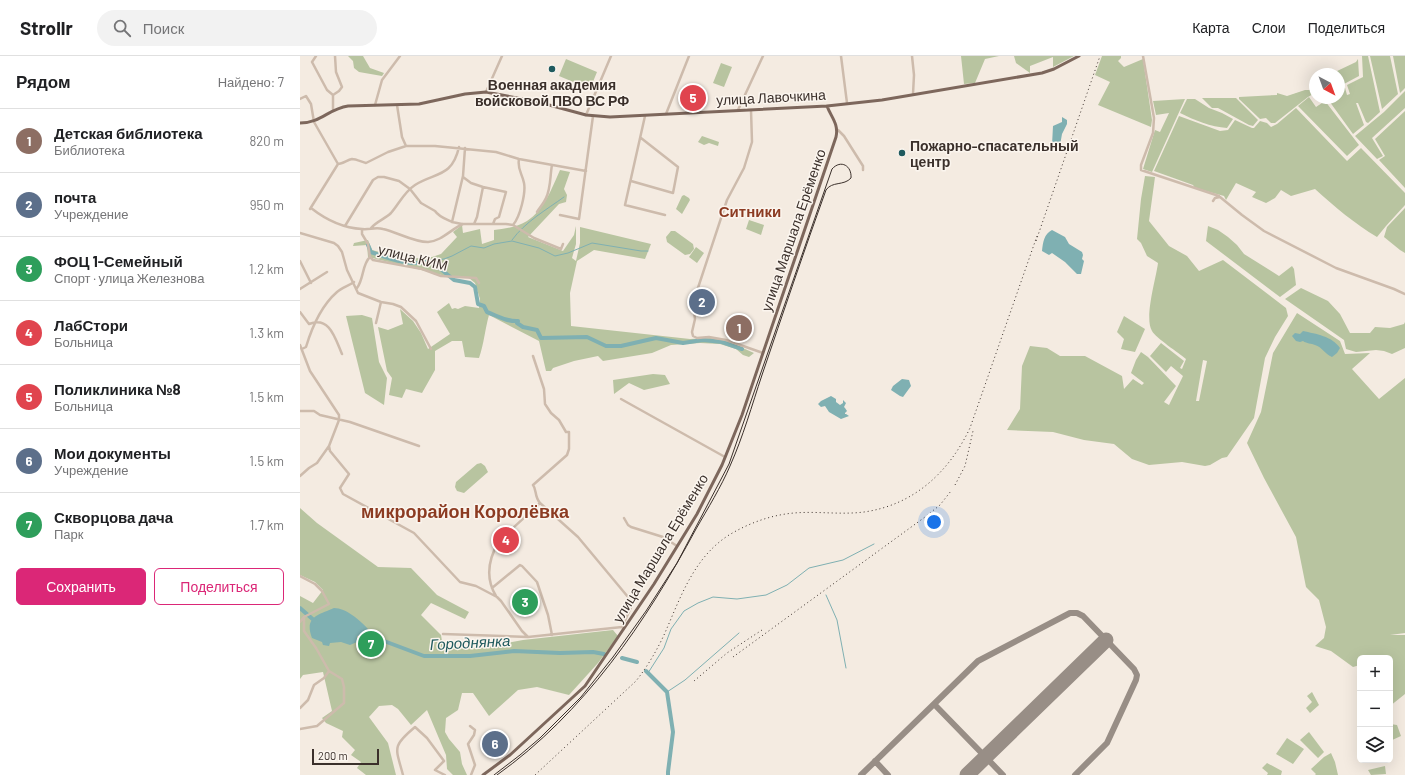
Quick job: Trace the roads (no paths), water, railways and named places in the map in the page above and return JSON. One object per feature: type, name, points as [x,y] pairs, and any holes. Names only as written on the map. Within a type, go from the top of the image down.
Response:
[{"type":"main road","name":"улица Лавочкина","points":[[314,122],[333,109],[348,106],[418,104],[465,94],[486,92],[538,102],[586,115],[610,117],[827,106],[882,100],[1042,73],[1054,69],[1071,58],[1078,56]]},
{"type":"main road","points":[[827,106],[838,130]]},
{"type":"main road","points":[[300,123],[314,122]]},
{"type":"main road","name":"улица Маршала Ерёменко","points":[[483,775],[510,755],[585,686],[654,584],[697,514],[725,457],[742,415],[803,229],[838,130]]},
{"type":"street","points":[[316,56],[312,62],[328,90],[333,94]]},
{"type":"street","points":[[333,94],[339,91],[342,87],[336,72],[335,56]]},
{"type":"street","points":[[375,105],[382,80],[400,56]]},
{"type":"street","points":[[486,92],[502,56]]},
{"type":"street","points":[[586,115],[611,56]]},
{"type":"street","points":[[666,114],[690,56]]},
{"type":"street","points":[[738,110],[763,56]]},
{"type":"street","points":[[840,56],[847,103]]},
{"type":"street","points":[[912,56],[914,75],[913,94]]},
{"type":"street","points":[[1143,56],[1154,118],[1152,133],[1141,170],[1220,197],[1264,231],[1336,268],[1405,294]]},
{"type":"street","points":[[333,94],[333,109]]},
{"type":"street","points":[[300,98],[306,96],[310,101],[314,122],[338,164]]},
{"type":"street","points":[[397,105],[402,137],[406,146]]},
{"type":"street","points":[[751,110],[752,142],[744,168],[727,200],[693,303],[695,319],[692,332],[693,336],[697,338],[709,337],[726,340],[763,353]]},
{"type":"street","points":[[560,215],[579,219],[593,116]]},
{"type":"street","points":[[645,116],[625,205],[665,214]]},
{"type":"street","points":[[838,130],[844,136],[863,166],[862,170]]},
{"type":"street","points":[[630,181],[673,193],[678,167],[641,137]]},
{"type":"street","points":[[463,224],[447,235],[426,242],[382,228],[362,230],[345,226],[322,216],[311,208],[338,164],[354,159],[366,163],[388,152],[406,146],[459,147],[496,152],[519,159],[586,171]]},
{"type":"street","points":[[371,228],[390,213],[410,189],[441,174],[451,166],[454,162],[459,147]]},
{"type":"street","points":[[452,222],[463,176],[465,148]]},
{"type":"street","points":[[513,226],[519,216],[524,189],[524,182],[518,165],[519,159]]},
{"type":"street","points":[[537,212],[548,193],[552,165]]},
{"type":"street","points":[[463,176],[467,181],[483,187],[506,192],[499,217],[495,220],[494,224]]},
{"type":"street","points":[[345,226],[373,180],[378,177],[384,177],[399,181],[410,189],[421,203],[435,211],[443,218],[452,222],[463,224],[494,224],[513,226],[534,238],[561,249],[563,244]]},
{"type":"street","points":[[474,224],[477,217],[483,187]]},
{"type":"street","points":[[1213,201],[1215,198],[1220,197]]},
{"type":"street","name":"улица КИМ","points":[[362,230],[362,234],[368,244],[370,257],[373,260],[422,269],[441,276],[476,278],[478,283]]},
{"type":"street","points":[[300,233],[336,244],[342,252],[347,270],[358,293],[381,302],[401,307],[416,321],[430,349]]},
{"type":"street","points":[[356,288],[361,283],[366,260],[370,257]]},
{"type":"street","points":[[300,261],[311,282]]},
{"type":"street","points":[[300,289],[327,272]]},
{"type":"street","points":[[302,349],[306,347],[318,316],[326,304],[337,292],[354,282]]},
{"type":"street","points":[[376,323],[381,302]]},
{"type":"street","points":[[300,312],[309,324],[316,321],[324,323],[333,332],[342,354]]},
{"type":"street","points":[[300,345],[310,371],[339,415],[339,420],[330,446],[317,463],[300,476]]},
{"type":"street","points":[[443,634],[528,637],[623,628],[633,603],[578,537],[536,498],[535,487],[533,485],[567,455],[569,449],[569,432],[566,432],[559,420],[551,413],[546,404],[544,390],[533,356]]},
{"type":"street","points":[[620,399],[725,457]]},
{"type":"street","points":[[300,411],[314,411],[320,415],[364,427],[419,446]]},
{"type":"street","points":[[330,446],[330,451],[349,474],[340,488],[343,494],[414,533],[460,582],[476,586],[497,597]]},
{"type":"street","points":[[528,637],[497,597],[492,588],[490,572],[491,559],[499,542],[540,503]]},
{"type":"street","points":[[624,518],[631,527],[663,537],[677,546]]},
{"type":"street","points":[[492,588],[522,566],[537,582],[548,615],[552,635]]},
{"type":"street","points":[[300,576],[315,584],[329,604],[304,617],[300,622]]},
{"type":"street","points":[[300,730],[317,726],[344,703],[344,687],[342,679],[329,670],[316,648],[304,632],[304,617]]},
{"type":"street","points":[[300,708],[308,700],[314,685],[324,678],[329,670]]},
{"type":"street","points":[[470,726],[475,730],[474,735],[468,744],[475,766],[471,775]]},
{"type":"street","points":[[403,775],[397,749],[401,739],[415,727],[427,738],[444,761],[435,770],[445,775]]},
{"type":"water","points":[[1062,117],[1067,120],[1067,124],[1062,134],[1059,151],[1053,152],[1043,147],[1052,145],[1053,126],[1062,122]]},
{"type":"water","points":[[1052,230],[1065,237],[1069,244],[1082,252],[1082,259],[1084,261],[1081,274],[1077,274],[1065,262],[1052,253],[1049,255],[1042,251],[1043,241]]},
{"type":"water","points":[[1303,331],[1328,338],[1340,348],[1332,357],[1314,344],[1296,341],[1292,336],[1295,333],[1300,334]]},
{"type":"water","points":[[902,379],[909,380],[911,386],[903,397],[891,390],[893,386]]},
{"type":"water","points":[[831,396],[836,399],[836,402],[840,405],[843,403],[843,400],[846,403],[844,407],[847,411],[845,414],[849,416],[841,419],[829,412],[825,406],[821,407],[818,404]]},
{"type":"water","points":[[334,608],[348,612],[357,618],[368,629],[366,634],[357,636],[357,642],[350,645],[341,642],[330,643],[329,646],[323,645],[322,642],[312,638],[310,631],[311,621],[318,615]]},
{"type":"waterway","points":[[512,240],[529,222],[564,197]]},
{"type":"waterway","points":[[431,261],[444,259],[471,246],[484,248],[494,244],[512,241],[539,248],[555,256],[568,253],[592,243],[648,251]]},
{"type":"waterway","points":[[368,245],[371,252],[393,260],[408,263],[423,263],[431,261],[454,280],[470,283],[475,287],[478,304],[484,306],[487,312],[506,320],[518,321],[517,323],[523,327],[537,330],[541,338],[587,337],[606,346],[621,346],[656,338],[683,343],[703,340],[722,342],[742,349]]},
{"type":"waterway","points":[[648,673],[664,648],[671,629],[684,611],[698,603],[713,597],[737,599],[766,595],[787,585],[809,568],[843,560],[874,544]]},
{"type":"waterway","points":[[826,595],[837,620],[846,668]]},
{"type":"waterway","name":"Городнянка","points":[[300,608],[316,622]]},
{"type":"waterway","name":"Городнянка","points":[[360,632],[424,656],[470,656],[514,651],[560,653],[593,652],[604,654]]},
{"type":"waterway","points":[[667,692],[685,680],[739,633]]},
{"type":"waterway","name":"Городнянка","points":[[622,658],[637,662]]},
{"type":"waterway","name":"Городнянка","points":[[646,671],[667,692],[673,732],[668,775]]},
{"type":"tram line","points":[[494,775],[540,738],[581,697],[613,657],[646,611],[677,563],[729,464],[832,169],[839,164],[845,165],[850,170],[851,178],[845,182],[831,185],[826,190],[735,455],[718,490],[677,564],[634,631],[610,664],[585,694],[558,723],[497,775]]},
{"type":"railway","points":[[1036,241],[1100,56]]},
{"type":"railway","points":[[535,775],[636,681],[648,665],[658,647],[682,594],[697,567],[706,555],[729,535],[760,520],[785,514],[855,513],[882,508],[899,502],[914,494],[928,484],[940,472],[952,459],[970,428],[1037,236]]},
{"type":"railway","points":[[955,485],[965,466],[973,431]]},
{"type":"railway","points":[[733,657],[925,517],[940,505],[951,491]]},
{"type":"railway","points":[[694,681],[727,653],[762,630]]},
{"type":"place","name":"Военная академия войсковой ПВО ВС РФ","points":[[552,69]]},
{"type":"place","name":"Поликлиника №8","points":[[693,98]]},
{"type":"place","name":"Пожарно-спасательный центр","points":[[902,153]]},
{"type":"place","name":"почта","points":[[702,302]]},
{"type":"place","name":"Детская библиотека","points":[[739,328]]},
{"type":"place","name":"ЛабСтори","points":[[506,540]]},
{"type":"place","name":"ФОЦ 1-Семейный","points":[[525,602]]},
{"type":"place","name":"Скворцова дача","points":[[371,644]]},
{"type":"place","name":"Мои документы","points":[[495,744]]},
{"type":"district","name":"Ситники","points":[[750,211]]},
{"type":"district","name":"микрорайон Королёвка","points":[[465,511]]}]
